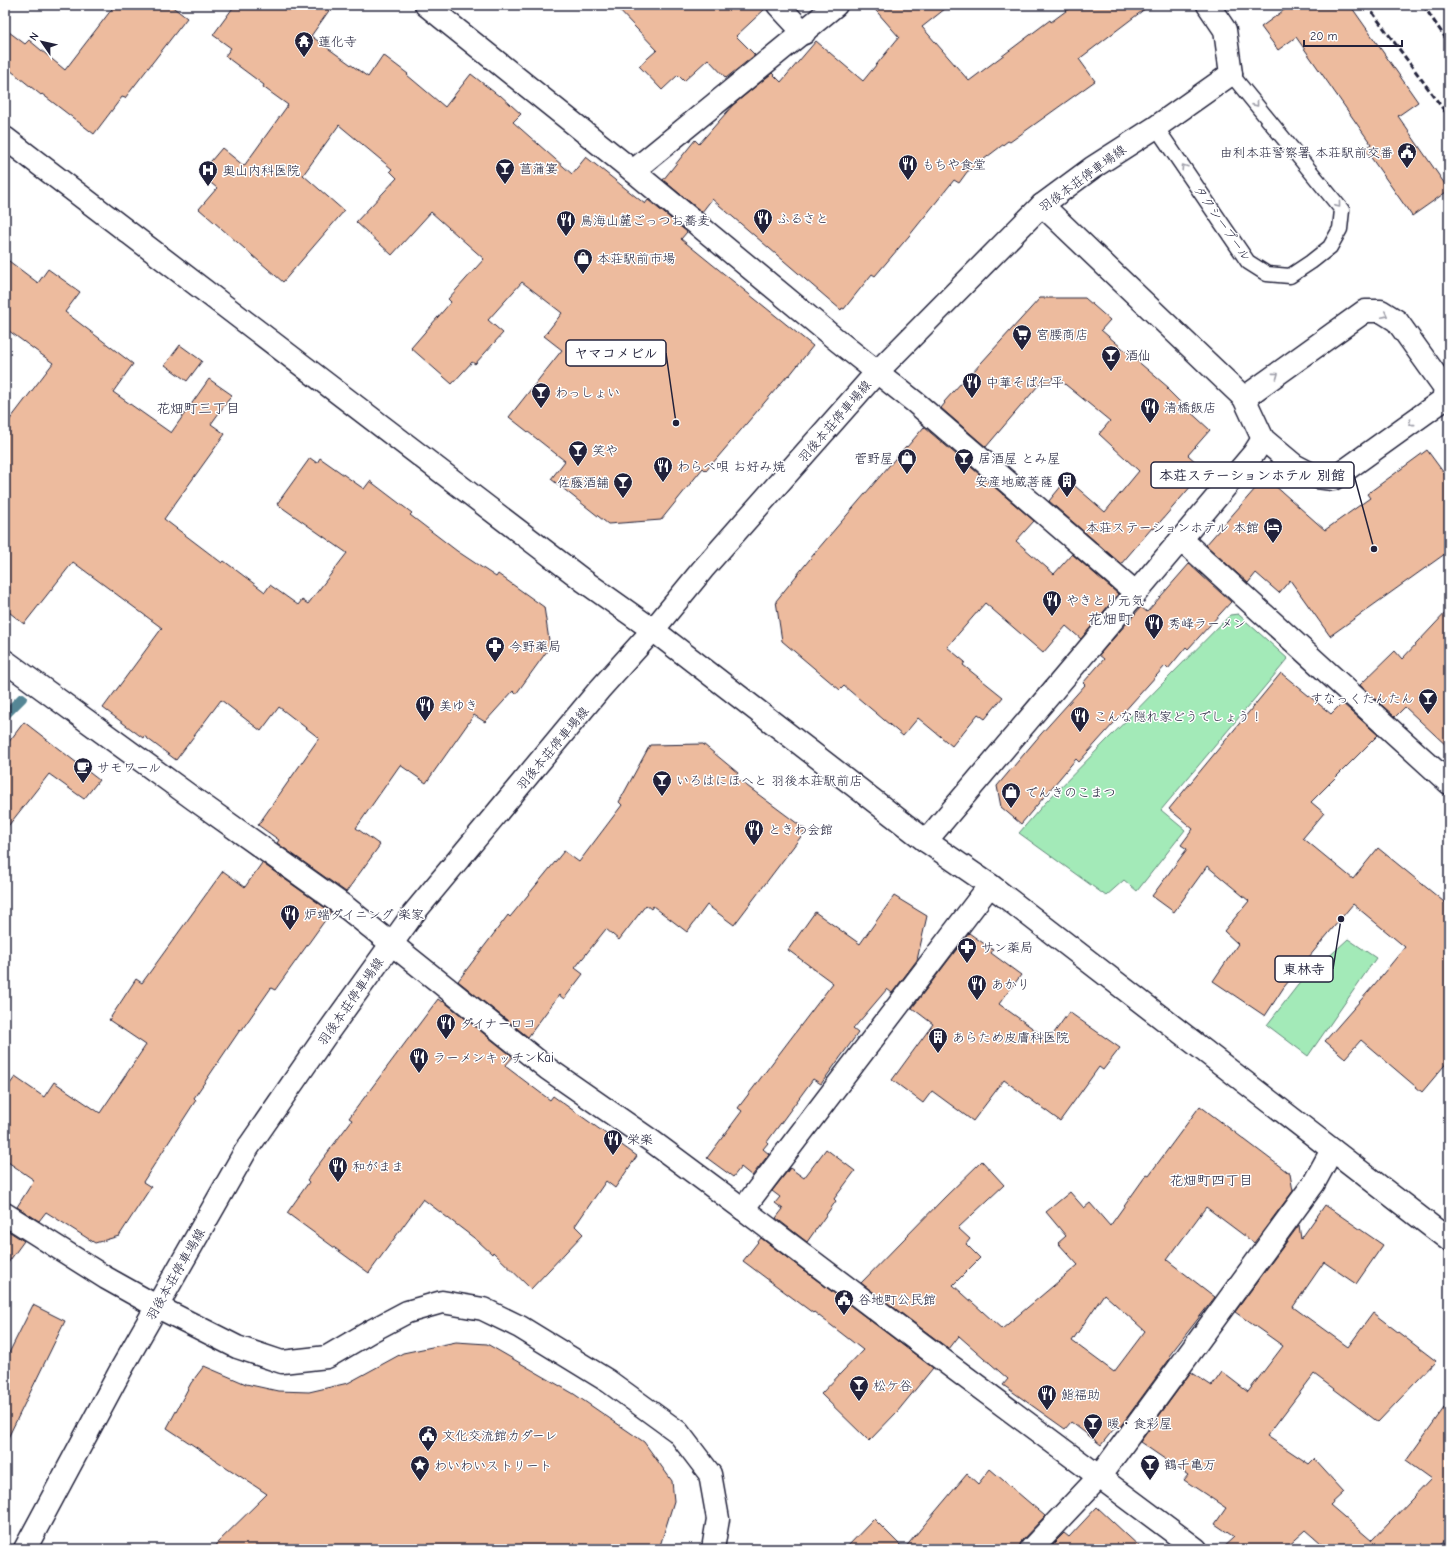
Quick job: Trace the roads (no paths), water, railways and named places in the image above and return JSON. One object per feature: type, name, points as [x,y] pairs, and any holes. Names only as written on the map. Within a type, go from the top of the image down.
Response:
[{"type":"street","points":[[426,5],[633,171],[916,403],[1135,592]]},
{"type":"street","points":[[778,5],[804,33]]},
{"type":"street","points":[[633,171],[804,33],[836,5]]},
{"type":"street","points":[[1208,5],[1225,30],[1231,74]]},
{"type":"street","name":"羽後本荘停車場線","points":[[25,1549],[122,1366],[245,1152],[413,914],[599,690],[653,630],[703,569],[877,372],[1042,205],[1092,168],[1156,127],[1231,74]]},
{"type":"street","points":[[5,138],[584,581],[653,630],[926,841],[990,885],[1449,1240]]},
{"type":"street","points":[[1042,205],[1244,398],[1263,438],[1294,465],[1317,477],[1333,479],[1446,404],[1445,388],[1396,321],[1381,312],[1365,311],[1244,398]]},
{"type":"street","points":[[926,841],[1254,453],[1263,438]]},
{"type":"street","points":[[1181,539],[1449,783]]},
{"type":"street","points":[[5,661],[194,800],[348,909],[548,1069],[653,1142],[952,1368],[1196,1549]]},
{"type":"street","points":[[743,1209],[990,885]]},
{"type":"street","points":[[1031,1549],[1099,1477],[1314,1183],[1332,1150]]},
{"type":"street","points":[[5,1214],[106,1278],[156,1306],[237,1347],[282,1362],[327,1357],[407,1312],[442,1302],[484,1309],[520,1327],[608,1381],[678,1432],[710,1474],[718,1519],[713,1549]]},
{"type":"lane","name":"タクシープール","points":[[1156,127],[1248,262],[1267,274],[1290,276],[1311,262],[1330,247],[1340,229],[1342,210],[1231,74]]},
{"type":"waterway","points":[[5,715],[22,698]]},
{"type":"railway","points":[[1367,5],[1449,117]]},
{"type":"railway","points":[[1423,5],[1449,43]]},
{"type":"place","name":"蓮化寺","points":[[304,58]]},
{"type":"place","name":"由利本荘警察署 本荘駅前交番","points":[[1407,169]]},
{"type":"place","name":"もちや食堂","points":[[908,181]]},
{"type":"place","name":"菖蒲宴","points":[[505,185]]},
{"type":"place","name":"奥山内科医院","points":[[208,187]]},
{"type":"place","name":"ふるさと","points":[[763,235]]},
{"type":"place","name":"鳥海山麓ごっつお蕎麦","points":[[566,237]]},
{"type":"place","name":"本荘駅前市場","points":[[583,275]]},
{"type":"place","name":"宮腰商店","points":[[1022,351]]},
{"type":"place","name":"酒仙","points":[[1111,372]]},
{"type":"place","name":"中華そば仁平","points":[[972,399]]},
{"type":"place","name":"わっしょい","points":[[541,409]]},
{"type":"place","name":"ヤマコメビル","points":[[676,423]]},
{"type":"place","name":"清橋飯店","points":[[1150,424]]},
{"type":"place","name":"笑や","points":[[578,467]]},
{"type":"place","name":"菅野屋","points":[[907,475]]},
{"type":"place","name":"居酒屋 とみ屋","points":[[964,475]]},
{"type":"place","name":"わらべ唄 お好み焼","points":[[663,483]]},
{"type":"place","name":"安産地蔵菩薩","points":[[1067,498]]},
{"type":"place","name":"佐藤酒舗","points":[[623,499]]},
{"type":"place","name":"本荘ステーションホテル 本館","points":[[1273,544]]},
{"type":"place","name":"本荘ステーションホテル 別館","points":[[1374,549]]},
{"type":"place","name":"やきとり元気","points":[[1052,617]]},
{"type":"place","name":"秀峰ラーメン","points":[[1154,640]]},
{"type":"place","name":"今野薬局","points":[[495,663]]},
{"type":"place","name":"すなっくたんたん","points":[[1428,715]]},
{"type":"place","name":"美ゆき","points":[[425,722]]},
{"type":"place","name":"こんな隠れ家どうでしょう！","points":[[1080,733]]},
{"type":"place","name":"サモワール","points":[[83,784]]},
{"type":"place","name":"いろはにほへと 羽後本荘駅前店","points":[[662,797]]},
{"type":"place","name":"でんきのこまつ","points":[[1011,809]]},
{"type":"place","name":"ときわ会館","points":[[754,846]]},
{"type":"place","name":"東林寺","points":[[1341,919]]},
{"type":"place","name":"炉端ダイニング 楽家","points":[[290,931]]},
{"type":"place","name":"サン薬局","points":[[967,964]]},
{"type":"place","name":"あかり","points":[[977,1001]]},
{"type":"place","name":"ダイナーロコ","points":[[446,1040]]},
{"type":"place","name":"あらため皮膚科医院","points":[[938,1054]]},
{"type":"place","name":"ラーメンキッチンKai","points":[[419,1074]]},
{"type":"place","name":"栄楽","points":[[613,1156]]},
{"type":"place","name":"和がまま","points":[[338,1183]]},
{"type":"place","name":"谷地町公民館","points":[[844,1316]]},
{"type":"place","name":"松ケ谷","points":[[859,1402]]},
{"type":"place","name":"鮨福助","points":[[1047,1411]]},
{"type":"place","name":"暖・食彩屋","points":[[1093,1440]]},
{"type":"place","name":"文化交流館カダーレ","points":[[428,1452]]},
{"type":"place","name":"鶴千亀万","points":[[1150,1481]]},
{"type":"place","name":"わいわいストリート","points":[[420,1482]]},
{"type":"district","name":"花畑町三丁目","points":[[198,408]]},
{"type":"district","name":"花畑町","points":[[1110,619]]},
{"type":"district","name":"花畑町四丁目","points":[[1211,1180]]}]
